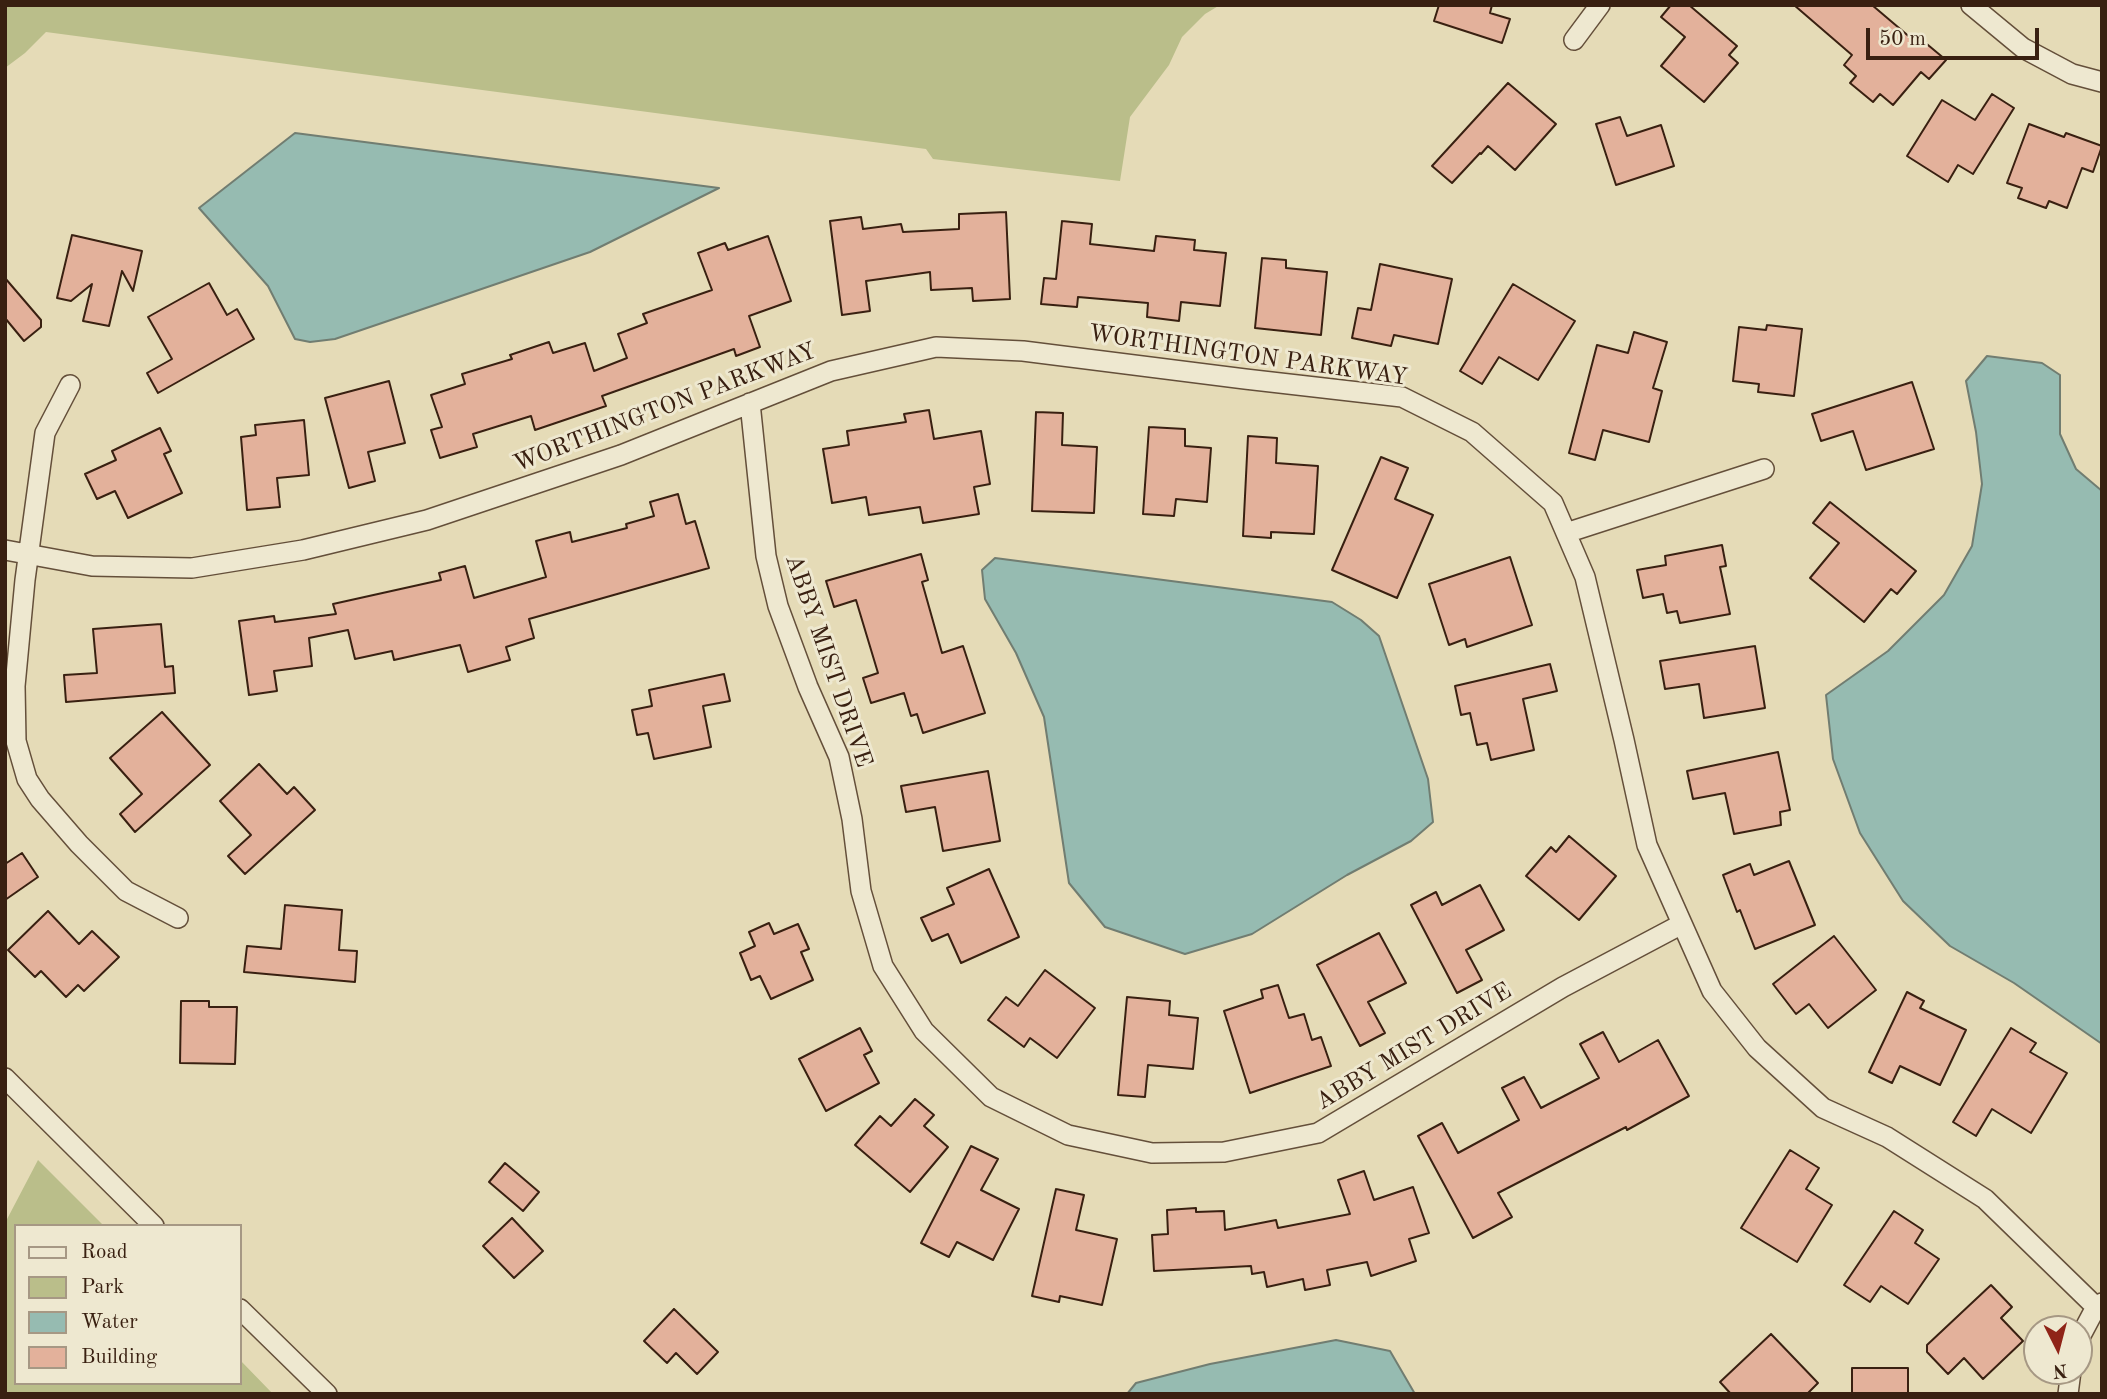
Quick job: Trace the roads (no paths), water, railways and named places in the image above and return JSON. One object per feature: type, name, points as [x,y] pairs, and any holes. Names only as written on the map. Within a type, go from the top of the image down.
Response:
[{"type":"street","points":[[1574,40],[1600,5]]},
{"type":"street","points":[[1971,5],[2023,48],[2071,74],[2102,82]]},
{"type":"street","name":"WORTHINGTON PARKWAY","points":[[5,550],[92,566],[192,568],[303,550],[427,520],[621,455],[831,371],[936,346],[1023,351],[1402,397],[1472,432],[1553,503],[1585,578],[1625,740],[1647,845],[1712,990],[1757,1048],[1823,1108],[1887,1137],[1984,1199],[2099,1305]]},
{"type":"street","points":[[70,386],[45,433],[28,555],[15,686],[16,741],[27,779],[40,799],[79,844],[126,891],[178,918]]},
{"type":"street","name":"ABBY MIST DRIVE","points":[[750,403],[766,556],[795,652],[839,757],[852,819],[861,891],[883,966],[924,1031],[991,1097],[1068,1135],[1152,1153],[1224,1152],[1318,1133],[1563,987],[1682,924]]},
{"type":"street","points":[[1566,533],[1764,469]]},
{"type":"street","points":[[5,1078],[152,1224]]},
{"type":"street","points":[[242,1311],[327,1394]]},
{"type":"water","points":[[295,133],[719,188],[590,252],[335,339],[310,342],[295,339],[268,286],[199,208]]},
{"type":"water","points":[[1987,356],[2042,363],[2060,375],[2060,434],[2076,469],[2102,491],[2102,1044],[2014,983],[1950,946],[1903,901],[1860,833],[1833,759],[1826,695],[1888,651],[1944,595],[1972,546],[1982,484],[1966,381]]},
{"type":"water","points":[[995,558],[1332,602],[1361,620],[1379,636],[1428,779],[1433,822],[1411,841],[1347,875],[1252,934],[1185,954],[1105,927],[1069,883],[1044,717],[1016,653],[985,599],[982,570]]},
{"type":"water","points":[[1336,1340],[1390,1351],[1415,1394],[1127,1394],[1136,1383],[1210,1364]]}]
